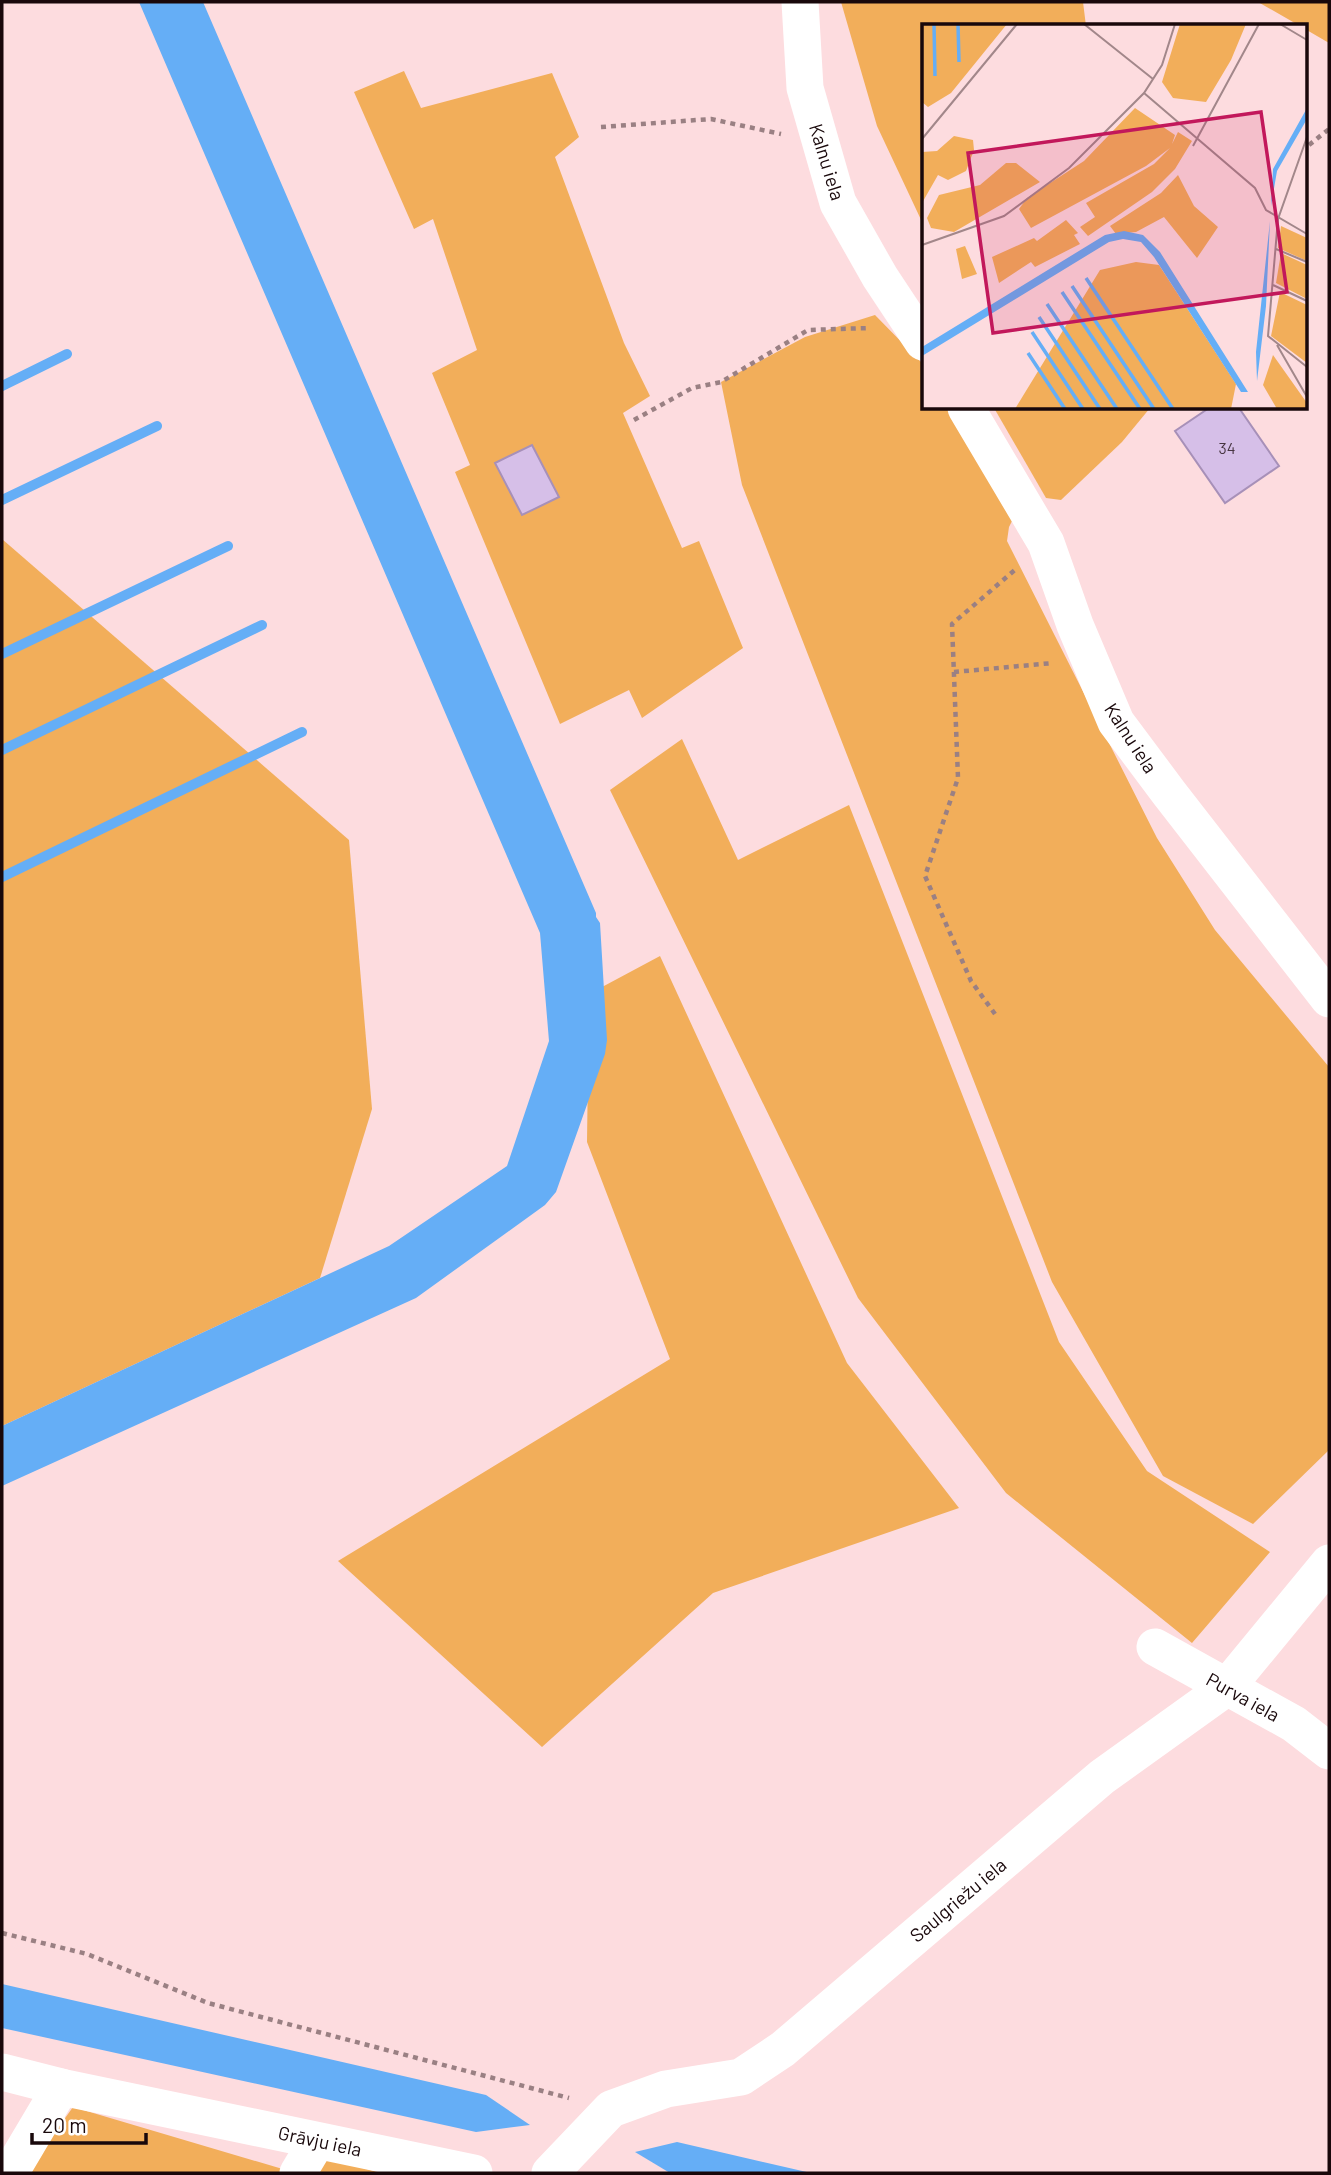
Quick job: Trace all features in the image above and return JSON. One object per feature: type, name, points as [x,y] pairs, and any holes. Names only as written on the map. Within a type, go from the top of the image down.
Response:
[{"type":"street","name":"Kalnu iela","points":[[800,2],[805,88],[838,203],[880,277],[918,334]]},
{"type":"street","name":"Kalnu iela","points":[[967,410],[1046,543],[1075,625],[1116,722],[1329,999]]},
{"type":"street","name":"Saulgriežu iela","points":[[550,2173],[611,2109],[666,2089],[741,2077],[783,2049],[1102,1777],[1226,1688],[1329,1563]]},
{"type":"street","name":"Purva iela","points":[[1155,1647],[1294,1724],[1329,1751]]},
{"type":"street","name":"Grāvju iela","points":[[2,2072],[61,2087],[474,2173]]},
{"type":"street","points":[[10,2173],[61,2087]]},
{"type":"street","points":[[298,2173],[317,2141]]},
{"type":"path","points":[[601,127],[711,119],[819,142]]},
{"type":"path","points":[[1308,145],[1329,129]]},
{"type":"path","points":[[634,420],[692,388],[722,382],[808,330],[918,334]]},
{"type":"path","points":[[995,1014],[971,981],[925,876],[958,778],[952,624],[1046,543]]},
{"type":"path","points":[[954,672],[1055,663]]},
{"type":"path","points":[[2,1933],[86,1954],[208,2003],[611,2109]]},
{"type":"shaded area","points":[[841,2],[1083,2],[1086,24],[922,24],[922,222],[877,126]]},
{"type":"shaded area","points":[[1258,2],[1329,2],[1329,43],[1306,30],[1306,24],[1296,24]]},
{"type":"shaded area","points":[[404,71],[421,108],[552,73],[579,137],[555,157],[624,343],[650,396],[623,413],[682,548],[699,541],[743,648],[642,718],[629,690],[560,724],[455,472],[470,465],[432,373],[477,350],[433,219],[414,229],[354,92]]},
{"type":"shaded area","points":[[875,315],[922,363],[922,410],[955,410],[1016,513],[1009,527],[1007,541],[1157,838],[1215,930],[1329,1067],[1329,1450],[1253,1524],[1163,1476],[1052,1282],[742,485],[721,382],[805,337]]},
{"type":"shaded area","points":[[995,410],[1148,410],[1122,442],[1061,500],[1046,498]]},
{"type":"shaded area","points":[[2,539],[349,840],[372,1109],[320,1278],[2,1426]]},
{"type":"shaded area","points":[[682,739],[738,860],[849,805],[1059,1342],[1147,1471],[1270,1552],[1192,1643],[1006,1493],[858,1298],[610,790]]},
{"type":"shaded area","points":[[660,956],[847,1363],[959,1508],[713,1593],[542,1747],[338,1561],[670,1359],[587,1142],[589,994]]},
{"type":"shaded area","points":[[73,2107],[286,2170],[284,2173],[26,2173]]},
{"type":"shaded area","points":[[328,2158],[381,2173],[318,2173]]},
{"type":"water","points":[[139,2],[203,2],[600,923],[607,1040],[605,1054],[556,1192],[545,1205],[416,1298],[2,1486],[2,1426],[389,1246],[507,1166],[549,1041],[540,933]]},
{"type":"water","points":[[2,1984],[486,2095],[530,2125],[476,2132],[2,2028]]},
{"type":"water","points":[[677,2142],[811,2173],[670,2173],[635,2152]]},
{"type":"building","points":[[1206,410],[1240,410],[1279,466],[1225,503],[1175,431]]},
{"type":"building","points":[[532,445],[559,497],[522,515],[495,463]]},
{"type":"waterway","points":[[2,386],[67,354]]},
{"type":"waterway","points":[[2,500],[157,426]]},
{"type":"waterway","points":[[2,654],[228,546]]},
{"type":"waterway","points":[[2,750],[262,625]]},
{"type":"waterway","points":[[2,877],[302,732]]}]
